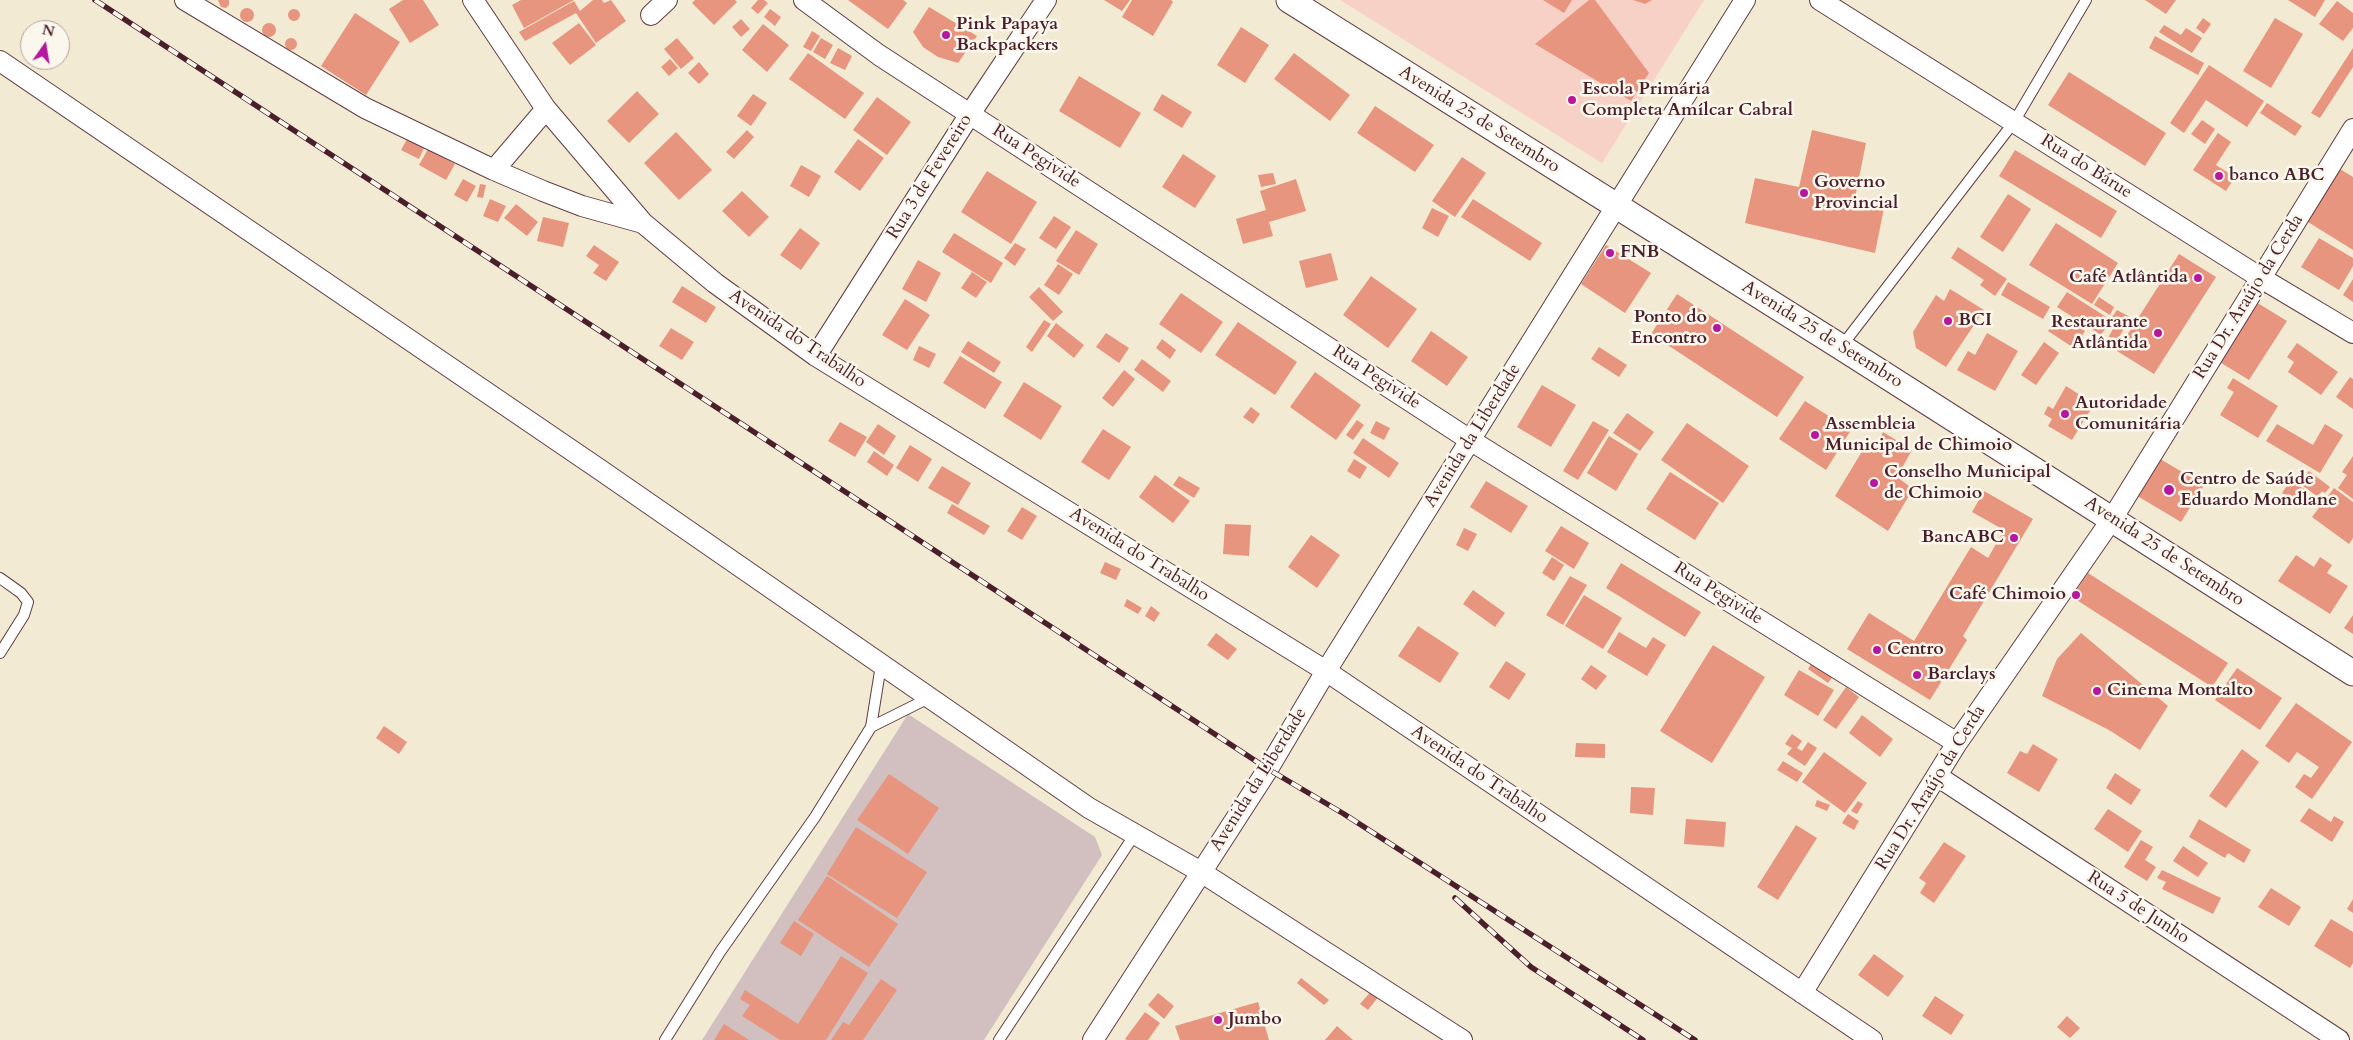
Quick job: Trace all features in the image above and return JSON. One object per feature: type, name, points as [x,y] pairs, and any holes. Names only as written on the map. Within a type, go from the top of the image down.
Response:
[{"type":"street","points":[[184,0],[366,108],[494,170],[582,206],[643,224]]},
{"type":"street","name":"Avenida do Trabalho","points":[[473,0],[546,109],[643,224],[715,283],[816,356],[1326,671],[1872,1040]]},
{"type":"street","points":[[651,15],[667,0]]},
{"type":"street","name":"Rua Pegivide","points":[[804,0],[879,55],[1470,440],[1957,743]]},
{"type":"street","name":"Rua 3 de Fevereiro","points":[[816,356],[970,114],[1046,0]]},
{"type":"street","name":"Avenida 25 de Setembro","points":[[1288,0],[1841,347],[2353,673]]},
{"type":"street","name":"Avenida da Liberdade","points":[[1093,1040],[1268,769],[1326,671],[1745,0]]},
{"type":"street","name":"Rua do Bárue","points":[[1820,0],[2261,278],[2353,333]]},
{"type":"street","points":[[0,61],[599,469],[1089,808],[1201,872],[1462,1040]]},
{"type":"street","points":[[494,170],[546,109]]},
{"type":"street","name":"Rua Dr. Araújo da Cerda","points":[[1802,993],[1957,743],[2112,519],[2353,129]]},
{"type":"street","name":"Rua 5 de Junho","points":[[1937,776],[2339,1040]]},
{"type":"lane","points":[[1841,347],[2014,122],[2086,0]]},
{"type":"lane","points":[[0,578],[21,593],[28,602],[24,616],[0,653]]},
{"type":"lane","points":[[665,1040],[720,952],[815,817],[871,727],[881,665]]},
{"type":"lane","points":[[871,727],[929,698]]},
{"type":"lane","points":[[999,1040],[1135,834]]},
{"type":"shaded area","name":"Escola Primária Completa Amílcar Cabral","points":[[1340,0],[1704,0],[1602,163]]},
{"type":"shaded area","points":[[908,714],[1095,837],[1102,855],[984,1040],[702,1040]]},
{"type":"building","points":[[218,0],[229,0],[229,5],[226,8],[221,7]]},
{"type":"building","points":[[403,0],[423,0],[439,25],[410,43],[389,9]]},
{"type":"building","points":[[521,0],[574,0],[524,28],[512,5]]},
{"type":"building","points":[[593,0],[602,0],[604,3],[611,0],[626,21],[596,43],[576,13],[525,41],[519,32],[574,1],[580,11]]},
{"type":"building","points":[[695,0],[735,0],[737,2],[714,25],[692,3]]},
{"type":"building","points":[[758,0],[764,0],[768,3],[758,14],[751,8]]},
{"type":"building","points":[[848,0],[903,0],[907,3],[888,29]]},
{"type":"building","points":[[1104,0],[1130,0],[1122,11]]},
{"type":"building","points":[[1132,0],[1171,0],[1173,2],[1153,36],[1122,17]]},
{"type":"building","points":[[1543,0],[1572,0],[1564,13]]},
{"type":"building","points":[[1589,0],[1595,0],[1649,73],[1631,101],[1535,44]]},
{"type":"building","points":[[1633,0],[1652,0],[1645,4]]},
{"type":"building","points":[[2145,0],[2176,0],[2166,14]]},
{"type":"building","points":[[2288,0],[2325,0],[2315,17]]},
{"type":"building","points":[[2337,1],[2353,13],[2353,28],[2343,41],[2319,24]]},
{"type":"building","name":"Pink Papaya Backpackers","points":[[929,7],[977,36],[958,63],[938,57],[923,47],[913,32]]},
{"type":"building","points":[[247,8],[252,10],[254,15],[252,20],[247,22],[242,20],[240,15],[242,10]]},
{"type":"building","points":[[294,9],[300,15],[294,21],[288,15]]},
{"type":"building","points":[[770,9],[781,17],[775,26],[764,17]]},
{"type":"building","points":[[355,13],[400,42],[366,95],[321,66]]},
{"type":"building","points":[[2203,18],[2211,24],[2204,34],[2196,28]]},
{"type":"building","points":[[2275,18],[2303,34],[2271,88],[2243,71]]},
{"type":"building","points":[[741,19],[750,29],[741,37],[732,27]]},
{"type":"building","points":[[266,23],[272,23],[276,30],[272,37],[266,37],[262,33],[262,27]]},
{"type":"building","points":[[579,23],[596,45],[570,65],[552,43]]},
{"type":"building","points":[[763,24],[789,45],[767,72],[742,50]]},
{"type":"building","points":[[2164,25],[2181,35],[2186,28],[2202,38],[2192,53],[2159,32]]},
{"type":"building","points":[[1241,27],[1269,45],[1245,83],[1217,65]]},
{"type":"building","points":[[812,31],[820,36],[811,51],[803,47]]},
{"type":"building","points":[[2155,36],[2204,63],[2198,75],[2149,48]]},
{"type":"building","points":[[289,38],[293,38],[297,44],[293,50],[289,50],[285,46],[285,42]]},
{"type":"building","points":[[677,38],[694,58],[681,69],[664,49]]},
{"type":"building","points":[[821,38],[833,45],[825,59],[813,52]]},
{"type":"building","points":[[838,48],[852,56],[845,70],[830,63]]},
{"type":"building","points":[[2353,48],[2353,67],[2320,118],[2311,113]]},
{"type":"building","points":[[808,53],[864,93],[845,119],[789,79]]},
{"type":"building","points":[[1294,53],[1350,95],[1330,121],[1274,79]]},
{"type":"building","points":[[670,59],[678,68],[669,76],[661,67]]},
{"type":"building","points":[[699,62],[709,74],[699,84],[688,73]]},
{"type":"building","points":[[2209,65],[2264,101],[2247,127],[2206,100],[2184,133],[2170,123]]},
{"type":"building","points":[[2069,72],[2166,133],[2145,166],[2048,105]]},
{"type":"building","points":[[1079,76],[1141,113],[1120,148],[1059,111]]},
{"type":"building","points":[[637,91],[659,114],[629,143],[607,121]]},
{"type":"building","points":[[753,94],[767,103],[751,126],[737,116]]},
{"type":"building","points":[[1162,94],[1192,112],[1182,128],[1153,110]]},
{"type":"building","points":[[877,97],[911,122],[887,155],[853,130]]},
{"type":"building","points":[[2267,103],[2302,126],[2295,136],[2260,113]]},
{"type":"building","points":[[1375,106],[1434,145],[1415,172],[1357,133]]},
{"type":"building","points":[[2202,120],[2215,129],[2205,144],[2191,134]]},
{"type":"building","points":[[747,130],[754,137],[734,159],[726,152]]},
{"type":"building","name":"Governo Provincial","points":[[1812,130],[1866,143],[1855,198],[1885,203],[1875,253],[1745,223],[1755,178],[1799,187]]},
{"type":"building","points":[[676,132],[712,170],[679,200],[644,163]]},
{"type":"building","points":[[2218,133],[2231,142],[2216,165],[2235,177],[2226,191],[2193,170]]},
{"type":"building","points":[[407,139],[424,148],[419,159],[401,150]]},
{"type":"building","points":[[858,139],[884,158],[860,191],[834,172]]},
{"type":"building","points":[[428,149],[455,164],[446,180],[419,165]]},
{"type":"building","points":[[2015,150],[2117,211],[2101,238],[1999,176]]},
{"type":"building","points":[[1183,154],[1216,176],[1195,208],[1162,187]]},
{"type":"building","points":[[1462,157],[1486,173],[1455,217],[1432,201]]},
{"type":"building","points":[[801,165],[821,176],[809,197],[790,186]]},
{"type":"building","points":[[2340,169],[2353,177],[2353,250],[2308,222]]},
{"type":"building","points":[[987,171],[1037,202],[1011,244],[961,212]]},
{"type":"building","points":[[1273,173],[1276,184],[1261,187],[1258,175]]},
{"type":"building","points":[[463,179],[476,186],[467,202],[454,195]]},
{"type":"building","points":[[1296,179],[1306,211],[1269,222],[1273,236],[1243,244],[1236,219],[1266,210],[1260,191]]},
{"type":"building","points":[[480,184],[486,185],[483,198],[477,197]]},
{"type":"building","points":[[742,191],[769,217],[749,237],[722,211]]},
{"type":"building","points":[[2008,194],[2031,209],[2003,252],[1980,237]]},
{"type":"building","points":[[490,199],[506,206],[498,222],[483,216]]},
{"type":"building","points":[[1473,199],[1542,243],[1530,261],[1461,217]]},
{"type":"building","points":[[516,204],[538,222],[527,236],[504,218]]},
{"type":"building","points":[[1432,208],[1449,216],[1438,237],[1422,228]]},
{"type":"building","points":[[1054,216],[1071,227],[1056,249],[1039,238]]},
{"type":"building","points":[[543,217],[569,223],[563,247],[537,241]]},
{"type":"building","points":[[2056,223],[2118,263],[2092,304],[2029,265]]},
{"type":"building","points":[[800,228],[820,243],[801,270],[780,255]]},
{"type":"building","points":[[1076,230],[1098,244],[1079,275],[1056,261]]},
{"type":"building","points":[[954,233],[1003,263],[991,283],[942,252]]},
{"type":"building","points":[[2319,238],[2353,258],[2353,266],[2339,290],[2301,267]]},
{"type":"building","points":[[1015,243],[1026,249],[1015,266],[1004,258]]},
{"type":"building","points":[[594,245],[619,262],[606,281],[593,273],[599,265],[586,256]]},
{"type":"building","points":[[1606,245],[1651,273],[1625,313],[1581,284]]},
{"type":"building","points":[[1958,247],[2007,279],[1995,296],[1980,285],[1984,280],[1951,258]]},
{"type":"building","points":[[1331,253],[1338,280],[1306,288],[1299,261]]},
{"type":"building","points":[[2179,254],[2216,277],[2154,374],[2117,351]]},
{"type":"building","points":[[918,260],[941,273],[926,302],[902,289]]},
{"type":"building","points":[[1058,264],[1073,274],[1059,295],[1044,285]]},
{"type":"building","points":[[972,272],[987,282],[976,298],[961,288]]},
{"type":"building","points":[[1371,276],[1417,309],[1388,348],[1343,315]]},
{"type":"building","points":[[2353,279],[2353,302],[2343,295]]},
{"type":"building","points":[[2008,282],[2050,307],[2043,319],[2001,295]]},
{"type":"building","points":[[682,286],[716,307],[706,323],[672,302]]},
{"type":"building","points":[[1039,287],[1063,312],[1053,321],[1029,297]]},
{"type":"building","name":"BCI","points":[[1950,289],[1984,310],[1946,367],[1916,348],[1913,332],[1936,295],[1944,301]]},
{"type":"building","points":[[2067,292],[2111,320],[2101,335],[2057,307]]},
{"type":"building","points":[[1181,293],[1223,322],[1201,353],[1159,324]]},
{"type":"building","points":[[1677,294],[1804,377],[1777,417],[1651,334]]},
{"type":"building","points":[[2099,297],[2114,307],[2110,315],[2094,305]]},
{"type":"building","points":[[905,299],[930,315],[907,350],[882,335]]},
{"type":"building","points":[[2256,302],[2287,321],[2249,380],[2218,361]]},
{"type":"building","points":[[2117,310],[2130,317],[2116,343],[2108,338],[2118,320],[2112,317]]},
{"type":"building","points":[[1044,320],[1051,324],[1032,352],[1026,347]]},
{"type":"building","points":[[1238,322],[1297,362],[1275,395],[1215,355]]},
{"type":"building","points":[[1056,323],[1084,345],[1074,358],[1047,336]]},
{"type":"building","points":[[2054,323],[2067,331],[2072,323],[2085,331],[2074,348],[2048,331]]},
{"type":"building","points":[[671,328],[694,342],[682,360],[659,346]]},
{"type":"building","points":[[1431,331],[1468,357],[1447,386],[1411,361]]},
{"type":"building","points":[[1106,333],[1129,348],[1119,363],[1096,347]]},
{"type":"building","points":[[1987,333],[2018,351],[1995,391],[1957,370],[1968,351],[1975,355]]},
{"type":"building","points":[[1162,339],[1176,350],[1170,359],[1156,348]]},
{"type":"building","points":[[968,341],[1001,362],[994,373],[961,352]]},
{"type":"building","points":[[2044,342],[2059,353],[2036,385],[2021,375]]},
{"type":"building","points":[[2297,343],[2338,372],[2321,395],[2288,372],[2294,362],[2287,357]]},
{"type":"building","points":[[919,346],[936,354],[929,368],[913,360]]},
{"type":"building","points":[[1599,347],[1627,365],[1619,377],[1591,359]]},
{"type":"building","points":[[960,356],[1002,382],[985,409],[943,383]]},
{"type":"building","points":[[1142,359],[1171,381],[1163,392],[1134,370]]},
{"type":"building","points":[[1124,370],[1135,379],[1113,407],[1102,398]]},
{"type":"building","points":[[1315,372],[1361,405],[1336,440],[1290,407]]},
{"type":"building","points":[[2350,377],[2353,379],[2353,409],[2336,397]]},
{"type":"building","points":[[2233,378],[2278,406],[2258,438],[2220,415],[2234,392],[2227,388]]},
{"type":"building","points":[[1024,382],[1062,406],[1041,440],[1003,416]]},
{"type":"building","points":[[1542,385],[1576,405],[1551,447],[1517,427]]},
{"type":"building","points":[[2066,386],[2094,404],[2072,440],[2048,426],[2052,419],[2044,414],[2048,406],[2053,409]]},
{"type":"building","name":"Assembleia Municipal de Chimoio","points":[[1805,401],[1851,430],[1826,470],[1779,439]]},
{"type":"building","points":[[1251,407],[1260,414],[1253,424],[1243,417]]},
{"type":"building","points":[[1627,413],[1654,432],[1640,451],[1613,433]]},
{"type":"building","points":[[1357,420],[1364,425],[1353,440],[1346,435]]},
{"type":"building","points":[[1376,421],[1390,428],[1384,440],[1370,433]]},
{"type":"building","points":[[1593,421],[1609,430],[1578,480],[1563,471]]},
{"type":"building","points":[[840,422],[867,437],[855,457],[828,441]]},
{"type":"building","points":[[1687,423],[1749,466],[1723,503],[1661,460]]},
{"type":"building","points":[[878,424],[896,436],[884,455],[866,442]]},
{"type":"building","points":[[2277,424],[2313,445],[2325,424],[2343,435],[2320,473],[2266,441]]},
{"type":"building","points":[[1103,429],[1131,447],[1109,480],[1081,462]]},
{"type":"building","name":"Conselho Municipal de Chimoio","points":[[1883,432],[1912,450],[1897,477],[1913,489],[1888,531],[1835,496],[1869,440],[1877,444]]},
{"type":"building","points":[[1609,436],[1638,454],[1616,491],[1587,473]]},
{"type":"building","points":[[1363,438],[1399,463],[1389,478],[1353,453]]},
{"type":"building","points":[[910,445],[932,459],[918,482],[896,468]]},
{"type":"building","points":[[874,451],[894,465],[887,476],[867,462]]},
{"type":"building","points":[[2353,456],[2353,499],[2338,488],[2347,475],[2342,472]]},
{"type":"building","name":"Centro de Saúde Eduardo Mondlane","points":[[2157,457],[2204,485],[2181,522],[2134,494]]},
{"type":"building","points":[[1354,459],[1367,467],[1360,479],[1347,471]]},
{"type":"building","points":[[942,466],[971,483],[958,505],[928,488]]},
{"type":"building","points":[[2309,471],[2330,487],[2325,493],[2322,491],[2318,497],[2299,483]]},
{"type":"building","points":[[1670,472],[1719,503],[1695,540],[1646,509]]},
{"type":"building","points":[[1155,475],[1190,501],[1173,523],[1139,497]]},
{"type":"building","points":[[1179,476],[1200,488],[1194,498],[1173,485]]},
{"type":"building","points":[[2291,480],[2308,492],[2299,505],[2282,493]]},
{"type":"building","points":[[1486,481],[1528,506],[1511,533],[1470,507]]},
{"type":"building","points":[[2334,488],[2353,502],[2353,538],[2349,544],[2312,517]]},
{"type":"building","points":[[1984,491],[2033,519],[1963,636],[1967,640],[1930,700],[1847,649],[1869,613],[1914,641],[1971,547],[1988,558],[2004,530],[1972,512]]},
{"type":"building","points":[[952,504],[990,526],[984,535],[947,513]]},
{"type":"building","points":[[1022,507],[1037,516],[1022,540],[1007,531]]},
{"type":"building","points":[[1225,524],[1251,525],[1249,556],[1223,554]]},
{"type":"building","points":[[1561,526],[1589,543],[1574,569],[1545,551]]},
{"type":"building","points":[[1464,528],[1477,534],[1468,551],[1456,545]]},
{"type":"building","points":[[1311,535],[1340,555],[1317,588],[1288,567]]},
{"type":"building","points":[[2296,555],[2314,567],[2320,557],[2332,565],[2327,573],[2348,586],[2330,614],[2278,581]]},
{"type":"building","points":[[1552,557],[1564,565],[1554,581],[1542,573]]},
{"type":"building","points":[[1105,562],[1121,569],[1116,580],[1100,573]]},
{"type":"building","points":[[1621,563],[1701,612],[1685,637],[1606,588]]},
{"type":"building","points":[[2088,573],[2228,663],[2212,687],[2072,597]]},
{"type":"building","points":[[1570,576],[1587,585],[1563,625],[1546,615]]},
{"type":"building","points":[[1473,590],[1505,613],[1495,627],[1463,604]]},
{"type":"building","points":[[1584,595],[1622,618],[1603,649],[1565,626]]},
{"type":"building","points":[[1127,599],[1142,608],[1138,614],[1124,606]]},
{"type":"building","points":[[1151,606],[1160,613],[1154,622],[1145,616]]},
{"type":"building","points":[[2353,615],[2353,634],[2344,628]]},
{"type":"building","points":[[1418,626],[1459,653],[1440,683],[1398,656]]},
{"type":"building","points":[[1619,632],[1646,648],[1653,637],[1666,645],[1647,676],[1607,652]]},
{"type":"building","points":[[1216,633],[1237,649],[1228,660],[1207,645]]},
{"type":"building","name":"Cinema Montalto","points":[[2081,633],[2168,706],[2140,750],[2109,730],[2042,696],[2057,659]]},
{"type":"building","points":[[1713,645],[1765,677],[1712,763],[1660,731]]},
{"type":"building","points":[[1506,661],[1526,674],[1509,700],[1489,687]]},
{"type":"building","points":[[1813,661],[1834,675],[1828,683],[1808,669]]},
{"type":"building","points":[[1591,665],[1607,676],[1596,690],[1581,679]]},
{"type":"building","points":[[2237,668],[2282,698],[2260,730],[2215,700]]},
{"type":"building","points":[[1799,670],[1834,690],[1818,716],[1784,695]]},
{"type":"building","points":[[1846,687],[1859,697],[1836,729],[1823,720]]},
{"type":"building","points":[[2296,703],[2352,742],[2312,799],[2295,787],[2304,774],[2311,778],[2319,767],[2297,752],[2289,763],[2265,746]]},
{"type":"building","points":[[1862,715],[1893,739],[1880,757],[1849,733]]},
{"type":"building","points":[[384,726],[407,742],[399,754],[376,738]]},
{"type":"building","points":[[1792,734],[1802,741],[1797,748],[1802,751],[1808,742],[1817,748],[1805,766],[1787,754],[1792,748],[1785,744]]},
{"type":"building","points":[[1576,743],[1605,744],[1605,758],[1575,757]]},
{"type":"building","points":[[2033,744],[2058,759],[2039,792],[2007,773],[2020,751],[2027,754]]},
{"type":"building","points":[[2242,749],[2259,762],[2226,808],[2209,796]]},
{"type":"building","points":[[1824,752],[1867,783],[1845,813],[1802,782]]},
{"type":"building","points":[[1783,761],[1803,773],[1797,782],[1777,770]]},
{"type":"building","points":[[2115,773],[2141,790],[2131,805],[2106,788]]},
{"type":"building","points":[[889,774],[939,808],[908,854],[857,820]]},
{"type":"building","points":[[1631,787],[1655,788],[1653,815],[1630,813]]},
{"type":"building","points":[[1817,800],[1830,805],[1827,811],[1815,806]]},
{"type":"building","points":[[1858,801],[1863,804],[1857,814],[1851,811]]},
{"type":"building","points":[[2309,808],[2331,822],[2334,816],[2344,822],[2332,842],[2300,821]]},
{"type":"building","points":[[2108,809],[2142,831],[2128,852],[2094,829]]},
{"type":"building","points":[[1848,814],[1859,821],[1854,830],[1842,823]]},
{"type":"building","points":[[1686,819],[1726,822],[1724,847],[1684,844]]},
{"type":"building","points":[[2199,819],[2251,850],[2244,863],[2228,853],[2225,858],[2189,837]]},
{"type":"building","points":[[1796,825],[1817,838],[1778,900],[1757,887]]},
{"type":"building","points":[[856,827],[927,872],[897,918],[827,874]]},
{"type":"building","points":[[2141,840],[2153,847],[2145,860],[2156,867],[2147,881],[2124,867]]},
{"type":"building","points":[[1944,842],[1966,856],[1934,903],[1920,893],[1926,883],[1919,878]]},
{"type":"building","points":[[2183,846],[2208,863],[2198,877],[2173,861]]},
{"type":"building","points":[[2162,870],[2221,898],[2213,914],[2162,889],[2166,882],[2157,878]]},
{"type":"building","points":[[827,876],[898,924],[869,967],[798,920]]},
{"type":"building","points":[[2271,888],[2301,907],[2289,926],[2258,907]]},
{"type":"building","points":[[2353,899],[2353,913],[2347,909]]},
{"type":"building","points":[[2331,919],[2353,932],[2353,963],[2350,968],[2314,946]]},
{"type":"building","points":[[794,921],[814,934],[801,956],[780,943]]},
{"type":"building","points":[[1874,954],[1904,976],[1888,997],[1858,975]]},
{"type":"building","points":[[841,956],[868,973],[826,1040],[780,1040],[742,1016],[750,1005],[740,999],[745,990],[798,1024]]},
{"type":"building","points":[[1301,978],[1329,1000],[1324,1005],[1297,983]]},
{"type":"building","points":[[881,979],[897,990],[863,1040],[831,1040],[843,1022],[849,1025]]},
{"type":"building","points":[[1372,990],[1379,996],[1368,1010],[1360,1004]]},
{"type":"building","points":[[1158,993],[1174,1006],[1164,1019],[1148,1005]]},
{"type":"building","points":[[1935,996],[1964,1015],[1951,1035],[1922,1016]]},
{"type":"building","points":[[1258,1002],[1269,1040],[1180,1040],[1175,1026]]},
{"type":"building","points":[[1145,1012],[1160,1023],[1148,1040],[1125,1039]]},
{"type":"building","points":[[2067,1016],[2080,1028],[2070,1038],[2057,1027]]},
{"type":"building","points":[[724,1024],[749,1040],[714,1040]]},
{"type":"building","points":[[1337,1026],[1353,1040],[1325,1040]]},
{"type":"railway","points":[[95,0],[1268,769],[1344,814],[1695,1040]]},
{"type":"railway","points":[[1455,898],[1531,967],[1643,1040]]},
{"type":"place","name":"Pink Papaya Backpackers","points":[[946,35]]},
{"type":"place","name":"Escola Primária Completa Amílcar Cabral","points":[[1572,100]]},
{"type":"place","name":"banco ABC","points":[[2219,176]]},
{"type":"place","name":"Governo Provincial","points":[[1804,193]]},
{"type":"place","name":"FNB","points":[[1610,253]]},
{"type":"place","name":"Café Atlântida","points":[[2198,278]]},
{"type":"place","name":"BCI","points":[[1948,321]]},
{"type":"place","name":"Ponto do Encontro","points":[[1717,328]]},
{"type":"place","name":"Restaurante Atlântida","points":[[2158,333]]},
{"type":"place","name":"Autoridade Comunitária","points":[[2065,414]]},
{"type":"place","name":"Assembleia Municipal de Chimoio","points":[[1815,435]]},
{"type":"place","name":"Conselho Municipal de Chimoio","points":[[1874,483]]},
{"type":"place","name":"Centro de Saúde Eduardo Mondlane","points":[[2169,490]]},
{"type":"place","name":"BancABC","points":[[2014,538]]},
{"type":"place","name":"Café Chimoio","points":[[2076,595]]},
{"type":"place","name":"Centro","points":[[1877,650]]},
{"type":"place","name":"Barclays","points":[[1917,675]]},
{"type":"place","name":"Cinema Montalto","points":[[2097,691]]},
{"type":"place","name":"Jumbo","points":[[1218,1020]]}]
